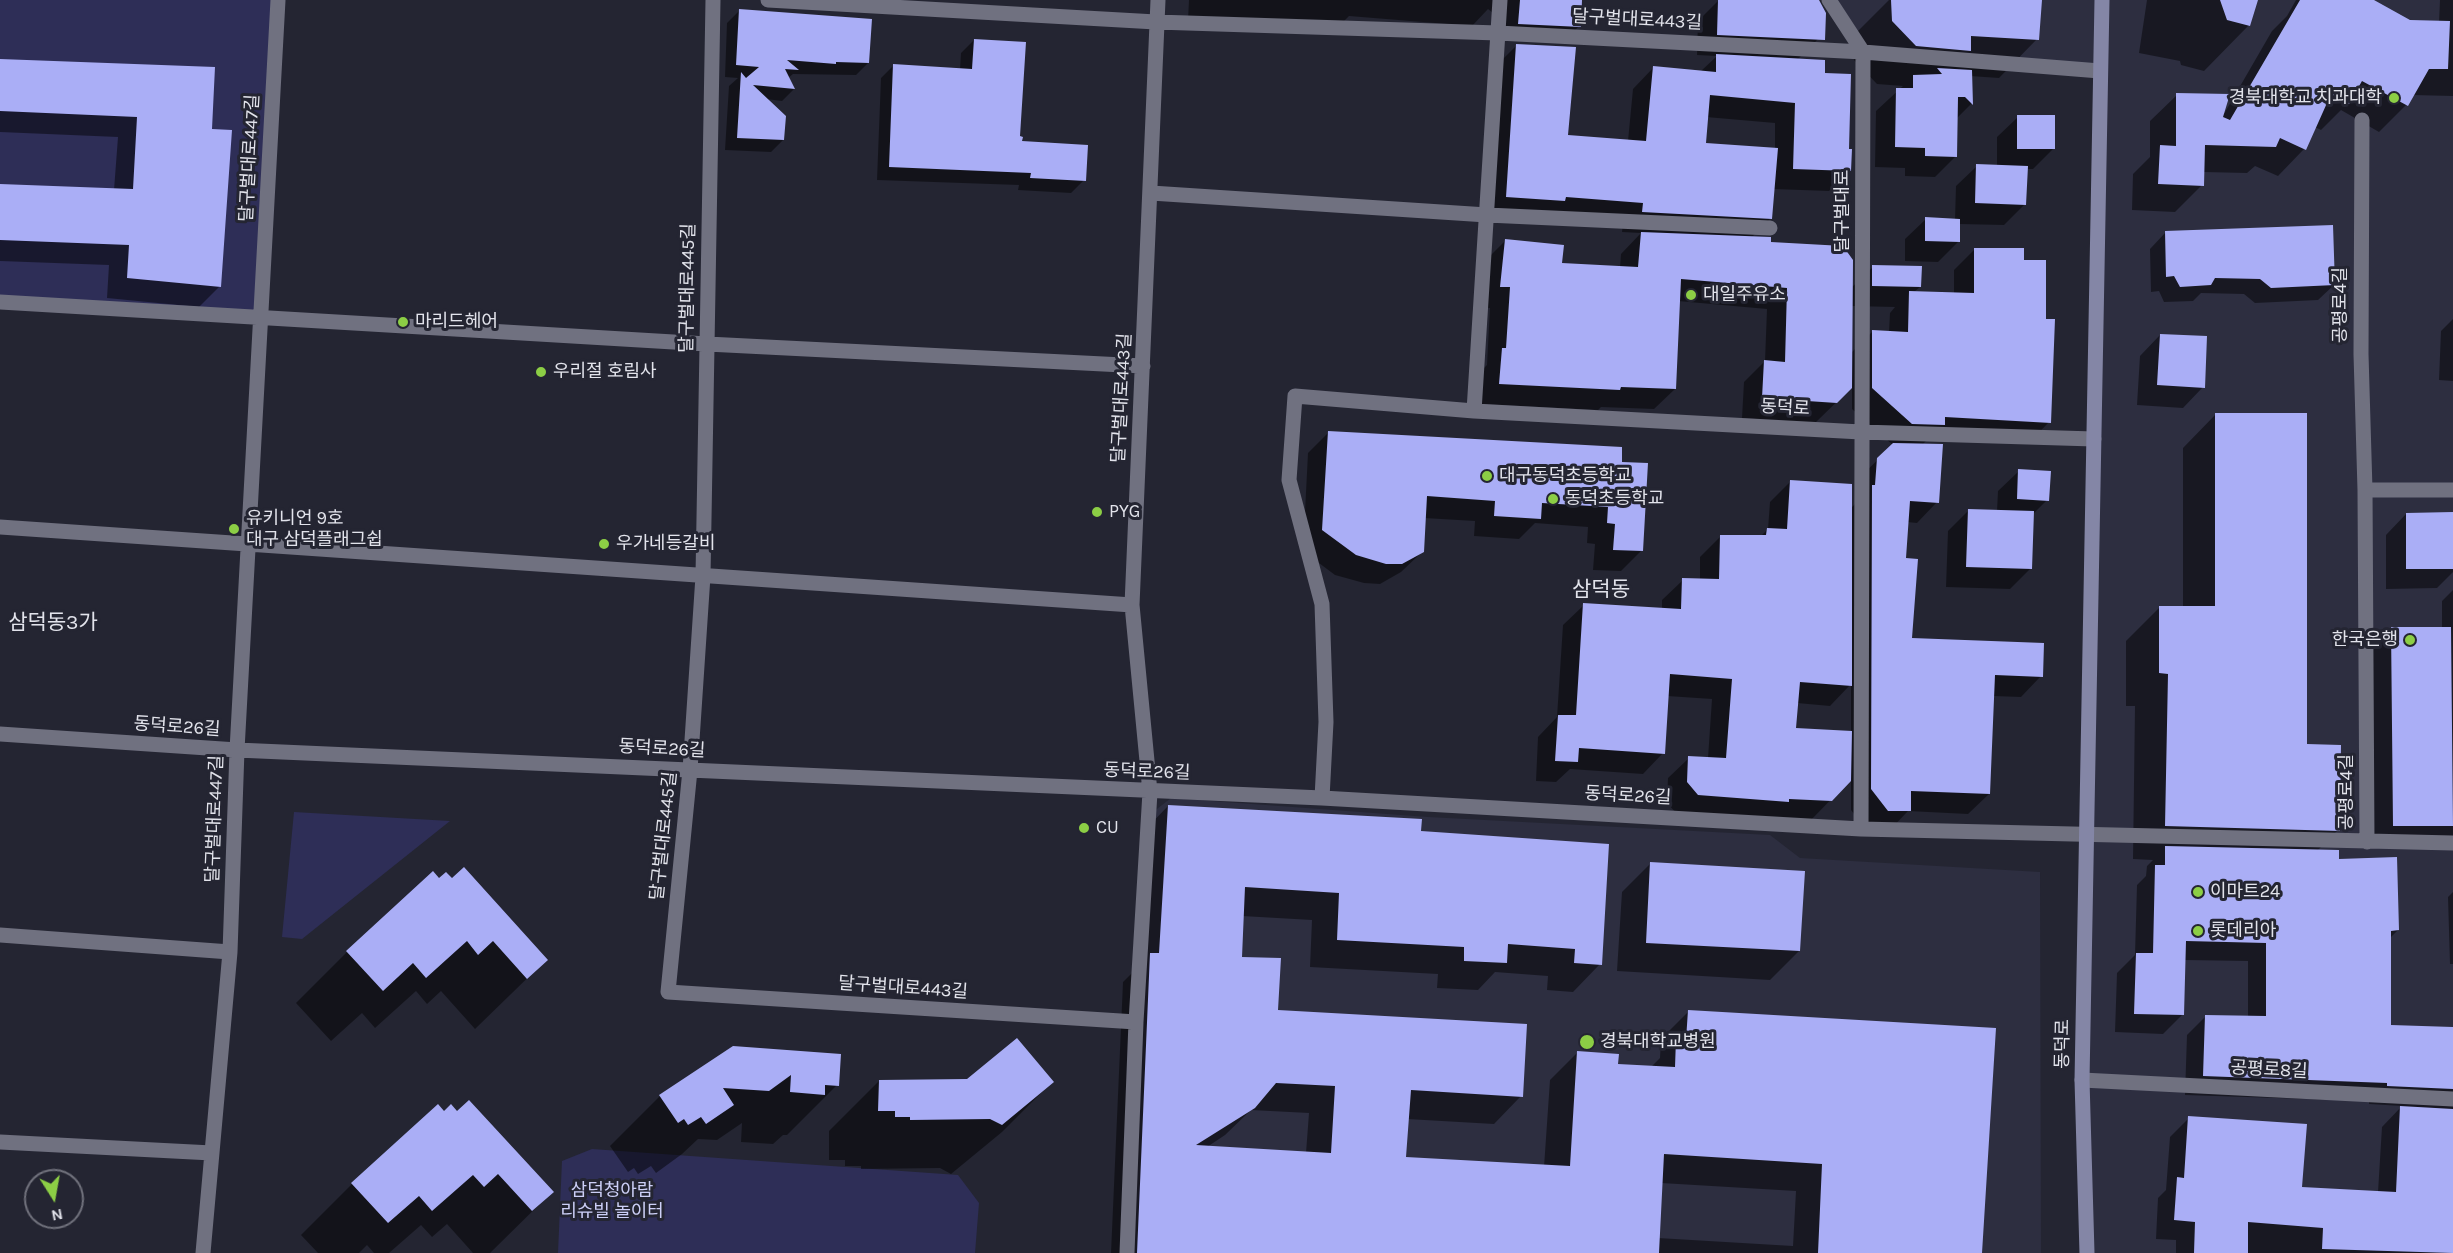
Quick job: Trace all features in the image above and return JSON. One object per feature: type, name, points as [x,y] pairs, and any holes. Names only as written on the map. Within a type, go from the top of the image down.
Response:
[{"type":"main road","name":"동덕로","points":[[2087,1253],[2082,1080],[2102,0]]},
{"type":"street","name":"달구벌대로447길","points":[[203,1253],[230,952],[237,750],[278,0]]},
{"type":"street","name":"달구벌대로445길","points":[[668,992],[690,770],[703,576],[713,0]]},
{"type":"street","points":[[768,0],[1156,22]]},
{"type":"street","name":"달구벌대로443길","points":[[1127,1253],[1136,1022],[1150,792],[1132,605],[1158,0]]},
{"type":"street","points":[[1474,411],[1500,0]]},
{"type":"street","points":[[1828,0],[1863,52],[2100,72]]},
{"type":"street","name":"달구벌대로443길","points":[[1156,22],[1498,33],[1863,52]]},
{"type":"street","name":"달구벌대로","points":[[1861,432],[1863,52]]},
{"type":"street","name":"공평로4길","points":[[2362,120],[2361,354],[2365,490],[2367,842]]},
{"type":"street","points":[[1151,194],[1770,228]]},
{"type":"street","points":[[0,302],[707,344],[1143,366]]},
{"type":"street","name":"동덕로","points":[[1322,798],[1326,722],[1322,604],[1289,480],[1295,396],[1474,411],[1861,432],[2094,439]]},
{"type":"street","points":[[1861,432],[1861,829]]},
{"type":"street","points":[[2365,490],[2453,490]]},
{"type":"street","points":[[0,527],[1132,605]]},
{"type":"street","name":"동덕로26길","points":[[0,734],[237,750],[1322,798],[1861,829],[2087,836]]},
{"type":"street","points":[[2087,836],[2453,843]]},
{"type":"street","points":[[0,934],[230,952]]},
{"type":"street","name":"달구벌대로443길","points":[[668,992],[1136,1022]]},
{"type":"street","name":"공평로8길","points":[[2082,1080],[2453,1099]]},
{"type":"street","points":[[0,1142],[212,1153]]},
{"type":"shaded area","points":[[1829,0],[2453,0],[2453,1253],[2087,1253],[2100,71],[1863,52]]},
{"type":"shaded area","name":"경북대학교병원","points":[[1171,798],[1428,817],[1770,835],[1800,858],[2040,872],[2041,1253],[1122,1253],[1148,816]]},
{"type":"green space","points":[[0,0],[278,0],[261,319],[0,302]]},
{"type":"green space","points":[[294,812],[450,821],[302,939],[282,937]]},
{"type":"green space","name":"삼덕청아람 리슈빌 놀이터","points":[[592,1149],[958,1175],[979,1203],[975,1253],[558,1253],[562,1161]]},
{"type":"building","points":[[1520,0],[1582,0],[1581,27],[1518,24]]},
{"type":"building","points":[[1718,0],[1819,0],[1826,13],[1825,40],[1717,35]]},
{"type":"building","points":[[1891,0],[2042,0],[2039,40],[1971,36],[1971,51],[1916,46],[1892,21]]},
{"type":"building","points":[[2220,0],[2258,0],[2250,26],[2227,20]]},
{"type":"building","points":[[2300,0],[2374,0],[2410,20],[2450,21],[2448,69],[2429,69],[2408,106],[2362,81],[2349,104],[2331,94],[2306,150],[2280,138],[2276,147],[2205,145],[2204,186],[2158,184],[2160,145],[2176,146],[2176,93],[2230,94],[2223,117],[2230,120]]},
{"type":"building","points":[[739,9],[872,19],[869,63],[836,62],[836,64],[787,60],[799,70],[785,69],[795,89],[753,85],[786,116],[784,140],[737,138],[741,72],[746,78],[759,67],[736,65]]},
{"type":"building","points":[[974,39],[1026,42],[1020,136],[1023,137],[1022,141],[1088,145],[1086,181],[1030,178],[1031,173],[889,167],[893,64],[972,69]]},
{"type":"building","points":[[1516,44],[1576,47],[1568,135],[1646,141],[1653,66],[1716,72],[1716,54],[1825,60],[1825,73],[1851,74],[1849,149],[1852,149],[1851,171],[1793,169],[1795,103],[1710,95],[1706,143],[1778,148],[1772,219],[1642,212],[1643,203],[1566,197],[1565,201],[1506,197]]},
{"type":"building","points":[[0,59],[215,67],[212,129],[232,130],[221,287],[127,278],[129,245],[0,240],[0,184],[133,189],[137,117],[0,111]]},
{"type":"building","points":[[1937,68],[1972,70],[1973,105],[1965,97],[1958,97],[1957,157],[1925,156],[1925,148],[1895,147],[1896,88],[1913,88],[1913,75],[1942,74]]},
{"type":"building","points":[[2017,115],[2055,115],[2055,149],[2017,149]]},
{"type":"building","points":[[1976,164],[2028,166],[2026,205],[1975,203]]},
{"type":"building","points":[[1925,217],[1960,219],[1960,242],[1925,241]]},
{"type":"building","points":[[2333,225],[2335,285],[2271,288],[2260,279],[2215,278],[2211,285],[2180,287],[2174,276],[2166,277],[2165,231]]},
{"type":"building","points":[[1641,232],[1771,237],[1771,242],[1843,246],[1853,260],[1852,388],[1837,403],[1762,398],[1764,360],[1785,362],[1787,288],[1681,279],[1676,389],[1621,387],[1620,390],[1499,384],[1502,348],[1506,348],[1510,287],[1500,287],[1505,239],[1564,245],[1562,263],[1638,267]]},
{"type":"building","points":[[1974,248],[2024,248],[2024,260],[2046,260],[2046,319],[2055,319],[2051,423],[1945,417],[1945,425],[1912,424],[1872,388],[1872,330],[1908,332],[1909,291],[1974,293]]},
{"type":"building","points":[[1872,265],[1922,266],[1921,287],[1872,286]]},
{"type":"building","points":[[2160,334],[2207,336],[2205,388],[2157,385]]},
{"type":"building","points":[[2215,413],[2307,413],[2307,744],[2341,745],[2340,831],[2165,826],[2168,674],[2159,673],[2159,606],[2215,606]]},
{"type":"building","name":"동덕초등학교","points":[[1328,431],[1622,447],[1622,462],[1648,463],[1643,551],[1613,550],[1615,524],[1607,523],[1608,507],[1542,503],[1541,519],[1494,516],[1495,501],[1427,496],[1424,552],[1402,564],[1386,564],[1356,555],[1322,530]]},
{"type":"building","points":[[1893,443],[1943,444],[1939,503],[1910,501],[1906,558],[1918,559],[1912,638],[2044,643],[2043,677],[1995,675],[1990,794],[1911,791],[1911,811],[1888,811],[1871,789],[1872,485],[1875,485],[1877,458]]},
{"type":"building","points":[[2018,469],[2051,471],[2049,501],[2017,499]]},
{"type":"building","points":[[1790,480],[1852,484],[1852,686],[1800,682],[1796,728],[1852,731],[1851,781],[1832,801],[1789,799],[1789,802],[1698,795],[1687,782],[1688,756],[1726,758],[1732,679],[1670,674],[1665,754],[1579,748],[1578,762],[1555,761],[1558,715],[1576,715],[1583,603],[1681,609],[1682,578],[1719,579],[1720,535],[1766,535],[1767,528],[1787,529]]},
{"type":"building","points":[[1968,509],[2034,511],[2032,569],[1966,567]]},
{"type":"building","points":[[2453,512],[2453,569],[2406,569],[2406,513]]},
{"type":"building","points":[[2391,627],[2451,627],[2453,826],[2393,826]]},
{"type":"building","points":[[1168,805],[1422,819],[1421,831],[1609,844],[1602,965],[1574,963],[1575,949],[1508,944],[1507,963],[1464,961],[1464,947],[1337,940],[1339,893],[1245,887],[1242,957],[1281,958],[1278,1010],[1527,1024],[1523,1097],[1411,1090],[1406,1157],[1570,1166],[1577,1051],[1619,1054],[1618,1064],[1675,1067],[1676,1039],[1686,1040],[1688,1010],[1996,1028],[1982,1253],[1818,1253],[1822,1164],[1664,1154],[1659,1253],[1137,1253],[1150,953],[1159,953]],"holes":[[[1276,1083],[1335,1086],[1331,1153],[1196,1145],[1255,1108]]]},
{"type":"building","points":[[2165,846],[2339,850],[2339,859],[2397,857],[2399,930],[2391,931],[2391,1025],[2453,1027],[2453,1089],[2387,1086],[2387,1083],[2203,1076],[2205,1015],[2266,1016],[2266,943],[2186,941],[2184,1015],[2134,1014],[2136,953],[2153,953],[2155,865],[2165,865]]},
{"type":"building","points":[[1650,862],[1805,871],[1800,951],[1646,943]]},
{"type":"building","points":[[464,867],[548,960],[527,979],[493,941],[478,955],[467,941],[426,978],[413,963],[383,991],[346,951],[433,871],[439,878],[446,872],[452,878]]},
{"type":"building","points":[[1017,1038],[1054,1082],[1002,1125],[990,1119],[910,1120],[910,1117],[895,1117],[895,1111],[878,1111],[879,1080],[967,1079]]},
{"type":"building","points":[[733,1046],[841,1054],[839,1086],[825,1085],[825,1095],[790,1092],[791,1075],[769,1091],[723,1088],[734,1105],[706,1124],[701,1117],[688,1125],[684,1119],[678,1123],[659,1095]]},
{"type":"building","points":[[469,1100],[554,1192],[532,1211],[498,1174],[484,1187],[473,1175],[432,1211],[419,1196],[388,1223],[351,1183],[438,1104],[444,1111],[451,1104],[457,1111]]},
{"type":"building","points":[[2400,1106],[2453,1109],[2453,1253],[2322,1249],[2323,1228],[2248,1222],[2248,1253],[2194,1253],[2195,1222],[2174,1220],[2177,1177],[2184,1178],[2188,1116],[2307,1124],[2302,1187],[2396,1192]]},
{"type":"place","name":"경북대학교 치과대학","points":[[2394,98]]},
{"type":"place","name":"대일주유소","points":[[1691,295]]},
{"type":"place","name":"마리드헤어","points":[[403,322]]},
{"type":"place","name":"우리절 호림사","points":[[541,372]]},
{"type":"place","name":"대구동덕초등학교","points":[[1487,476]]},
{"type":"place","name":"동덕초등학교","points":[[1553,499]]},
{"type":"place","name":"PYG","points":[[1097,512]]},
{"type":"place","name":"유키니언 9호 대구 삼덕플래그쉽","points":[[234,529]]},
{"type":"place","name":"우가네등갈비","points":[[604,544]]},
{"type":"place","name":"한국은행","points":[[2410,640]]},
{"type":"place","name":"CU","points":[[1084,828]]},
{"type":"place","name":"이마트24","points":[[2198,892]]},
{"type":"place","name":"롯데리아","points":[[2198,931]]},
{"type":"place","name":"경북대학교병원","points":[[1587,1042]]},
{"type":"district","name":"삼덕동","points":[[1601,590]]},
{"type":"district","name":"삼덕동3가","points":[[53,623]]}]
